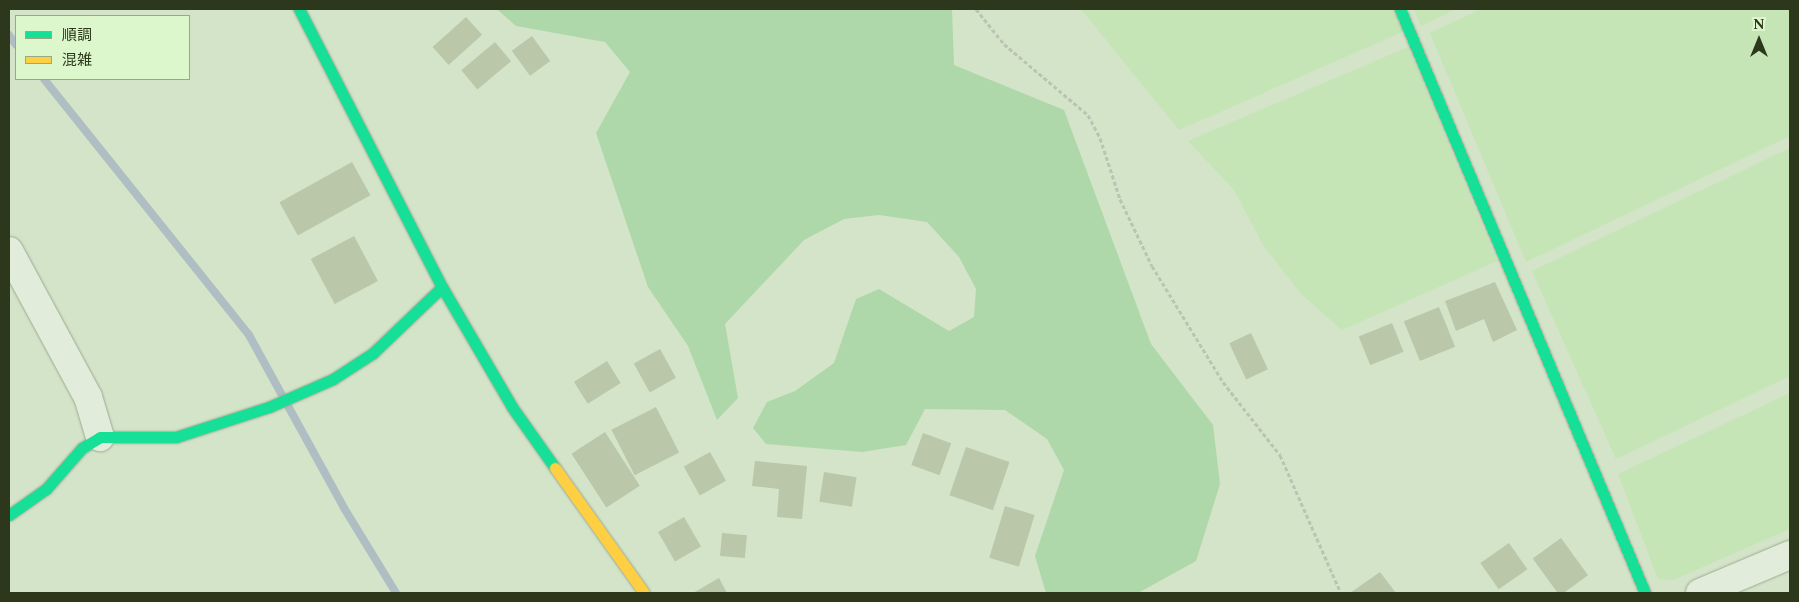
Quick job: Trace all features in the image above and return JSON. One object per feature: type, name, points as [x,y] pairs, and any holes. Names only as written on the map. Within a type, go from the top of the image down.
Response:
[{"type":"street","points":[[299,9],[442,287],[512,407],[644,593]]},
{"type":"street","points":[[1400,9],[1645,593]]},
{"type":"street","points":[[9,251],[88,397],[100,437]]},
{"type":"street","points":[[9,515],[46,489],[82,448],[100,437],[176,436],[270,407],[333,379],[373,353],[422,302],[442,287]]},
{"type":"street","points":[[1700,593],[1790,554]]},
{"type":"path","points":[[976,9],[1004,44],[1088,115],[1100,138],[1120,199],[1152,266],[1223,382],[1280,455],[1341,593]]},
{"type":"green space","points":[[497,9],[952,10],[954,65],[1064,110],[1151,344],[1213,425],[1220,484],[1196,561],[1138,593],[1046,593],[1035,556],[1064,470],[1047,439],[1005,410],[925,409],[906,445],[862,452],[766,444],[753,428],[767,402],[795,391],[834,363],[856,299],[879,289],[949,331],[974,317],[976,289],[959,257],[927,222],[879,215],[844,219],[804,240],[725,324],[738,398],[717,420],[688,346],[648,287],[596,133],[630,72],[605,42],[516,26]]},
{"type":"green space","points":[[1081,9],[1398,9],[1409,29],[1179,130]]},
{"type":"green space","points":[[1414,9],[1456,9],[1421,26]]},
{"type":"green space","points":[[1481,9],[1790,9],[1790,136],[1526,262],[1430,33]]},
{"type":"green space","points":[[1408,47],[1497,261],[1342,330],[1301,294],[1263,245],[1234,190],[1188,141]]},
{"type":"green space","points":[[1790,148],[1790,376],[1616,459],[1532,271]]},
{"type":"green space","points":[[1790,393],[1790,529],[1673,580],[1658,579],[1618,474]]},
{"type":"building","points":[[466,17],[482,35],[449,65],[433,47]]},
{"type":"building","points":[[532,36],[550,61],[530,76],[512,51]]},
{"type":"building","points":[[495,42],[511,61],[477,89],[461,70]]},
{"type":"building","points":[[352,162],[370,195],[298,235],[279,202]]},
{"type":"building","points":[[354,236],[378,281],[335,304],[311,259]]},
{"type":"building","points":[[1495,282],[1517,330],[1493,342],[1484,319],[1456,331],[1445,301]]},
{"type":"building","points":[[1439,307],[1455,347],[1420,361],[1404,321]]},
{"type":"building","points":[[1392,323],[1404,352],[1370,365],[1359,336]]},
{"type":"building","points":[[1251,333],[1268,369],[1246,379],[1229,343]]},
{"type":"building","points":[[660,349],[676,378],[650,392],[634,364]]},
{"type":"building","points":[[607,361],[621,383],[588,404],[574,382]]},
{"type":"building","points":[[656,407],[679,452],[635,475],[611,430]]},
{"type":"building","points":[[605,432],[640,486],[606,507],[571,454]]},
{"type":"building","points":[[923,433],[951,443],[940,475],[911,465]]},
{"type":"building","points":[[966,447],[1009,462],[993,510],[949,495]]},
{"type":"building","points":[[710,452],[726,481],[700,495],[684,467]]},
{"type":"building","points":[[755,461],[807,466],[802,519],[777,517],[779,489],[752,486]]},
{"type":"building","points":[[824,472],[857,477],[852,507],[819,502]]},
{"type":"building","points":[[1005,506],[1035,515],[1019,567],[989,558]]},
{"type":"building","points":[[684,517],[701,546],[675,561],[658,532]]},
{"type":"building","points":[[722,533],[747,535],[745,558],[720,556]]},
{"type":"building","points":[[1561,538],[1588,575],[1564,593],[1558,593],[1533,559]]},
{"type":"building","points":[[1509,543],[1527,569],[1499,589],[1480,563]]},
{"type":"building","points":[[1380,572],[1396,593],[1350,593]]},
{"type":"building","points":[[719,578],[727,593],[693,593]]},
{"type":"waterway","points":[[9,35],[15,44]]},
{"type":"waterway","points":[[45,80],[249,335],[344,508],[396,593]]},
{"type":"traffic: fast","points":[[299,9],[442,287],[512,407],[555,468]]},
{"type":"traffic: fast","points":[[1400,9],[1645,593]]},
{"type":"traffic: fast","points":[[9,515],[46,489],[82,448],[100,437],[176,437],[269,407],[333,379],[373,353],[442,287]]},
{"type":"traffic: slow","points":[[555,468],[644,593]]}]
